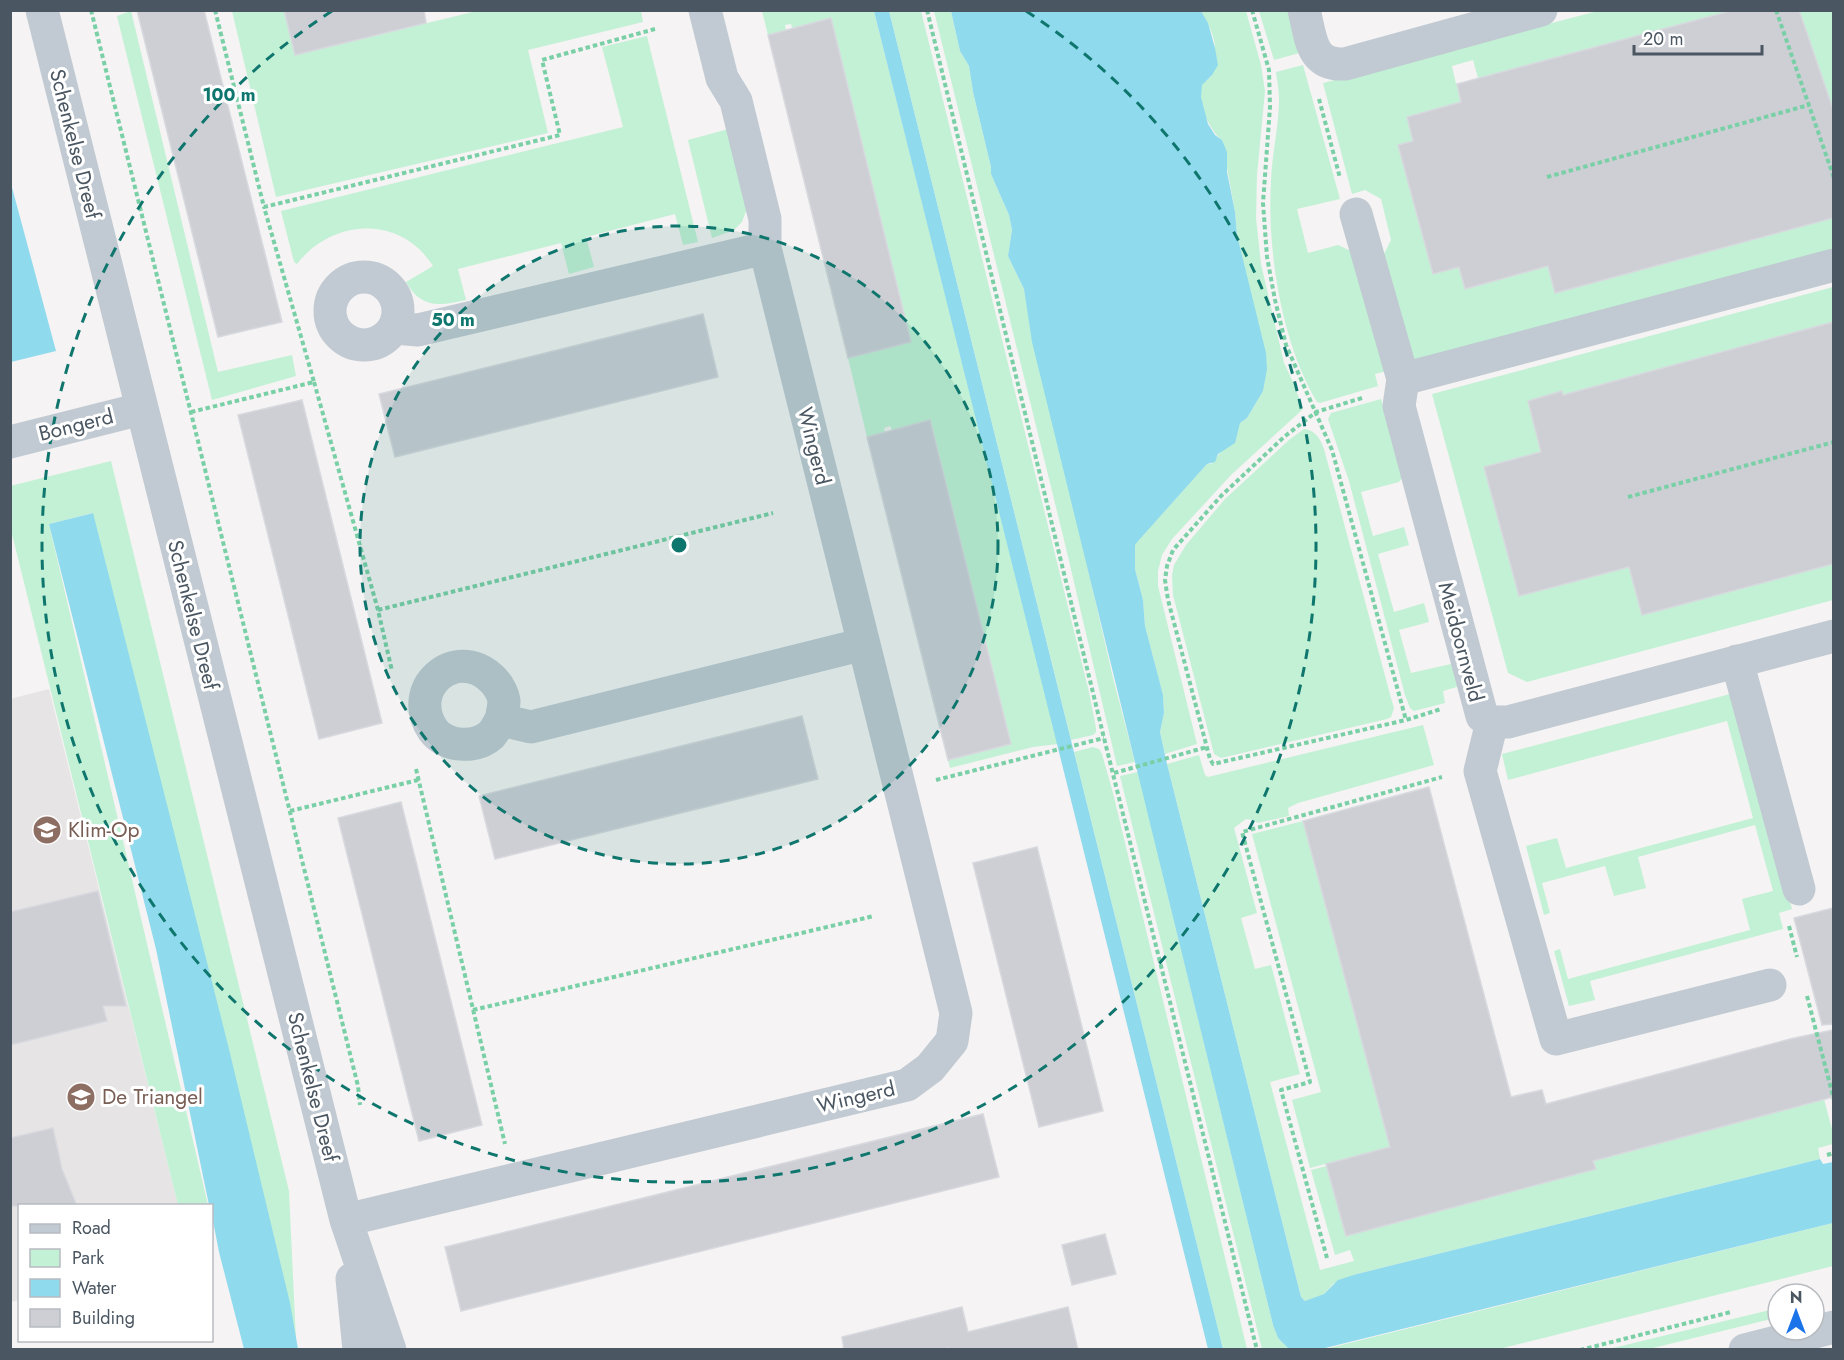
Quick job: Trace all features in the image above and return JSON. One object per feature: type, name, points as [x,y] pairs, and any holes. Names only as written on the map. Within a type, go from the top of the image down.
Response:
[{"type":"street","name":"Schenkelse Dreef","points":[[42,10],[346,1220],[390,1350]]},
{"type":"street","name":"Wingerd","points":[[346,1220],[907,1085],[930,1068],[952,1041],[956,1013],[765,248],[765,219],[736,101],[722,78],[705,10]]},
{"type":"street","points":[[1304,10],[1312,43],[1318,56],[1334,64],[1345,64],[1541,10]]},
{"type":"street","name":"Meidoornveld","points":[[1356,214],[1402,383],[1399,406],[1484,711],[1508,722],[1833,636]]},
{"type":"street","points":[[395,328],[418,330],[765,248]]},
{"type":"street","points":[[1402,383],[1833,265]]},
{"type":"street","name":"Bongerd","points":[[10,442],[141,409]]},
{"type":"street","points":[[501,720],[531,727],[864,644]]},
{"type":"street","points":[[1737,662],[1799,889]]},
{"type":"street","points":[[1484,711],[1480,771],[1556,1039],[1770,985]]},
{"type":"street","name":"Schenkelse Dreef","points":[[346,1220],[359,1350]]},
{"type":"street","points":[[1745,1350],[1833,1327]]},
{"type":"path","name":"Schenkelse Dreef","points":[[91,10],[358,1086],[360,1108]]},
{"type":"path","points":[[215,10],[264,207],[378,610],[394,679]]},
{"type":"path","points":[[927,10],[1104,738],[1257,1350]]},
{"type":"path","points":[[1252,10],[1269,69],[1270,107],[1263,203],[1268,257],[1286,345],[1332,450],[1406,720]]},
{"type":"path","points":[[1776,10],[1833,178]]},
{"type":"path","points":[[264,207],[560,135],[542,60],[655,29]]},
{"type":"path","points":[[1318,56],[1315,86],[1345,196],[1356,214]]},
{"type":"path","points":[[1547,177],[1809,105]]},
{"type":"path","points":[[191,412],[314,382]]},
{"type":"path","points":[[1402,383],[1316,412],[1284,437],[1221,496],[1173,550],[1165,580],[1168,600],[1213,764],[1406,720],[1484,711]]},
{"type":"path","points":[[1628,497],[1833,442]]},
{"type":"path","points":[[378,610],[773,513]]},
{"type":"path","points":[[900,789],[1104,738]]},
{"type":"path","points":[[1114,773],[1207,747]]},
{"type":"path","points":[[413,758],[514,1180]]},
{"type":"path","points":[[1327,1258],[1281,1090],[1310,1082],[1242,832],[1464,771],[1480,771]]},
{"type":"path","points":[[290,811],[418,780]]},
{"type":"path","points":[[473,1010],[874,916]]},
{"type":"path","points":[[1827,1155],[1833,1153]]},
{"type":"path","points":[[1580,1350],[1731,1312]]},
{"type":"shaded area","name":"De Triangel","points":[[49,689],[178,1204],[18,1204],[18,1300],[11,1302],[10,699]]},
{"type":"green space","points":[[131,11],[218,372],[292,355],[296,376],[212,400],[117,16]]},
{"type":"green space","points":[[232,11],[284,11],[295,55],[477,11],[641,11],[643,22],[528,50],[548,133],[276,197]]},
{"type":"green space","points":[[762,11],[874,11],[1058,744],[1033,747],[950,768],[948,760],[1011,743],[931,421],[892,430],[890,426],[884,428],[885,432],[867,437],[848,358],[911,341],[831,19],[792,28],[791,24],[785,25],[786,30],[768,35]]},
{"type":"green space","points":[[889,11],[921,11],[1089,692],[1096,728],[1093,735],[1071,740]]},
{"type":"green space","points":[[934,11],[951,11],[960,51],[969,66],[991,174],[1009,215],[1012,230],[1008,256],[1024,289],[1113,678],[1135,762],[1117,766]]},
{"type":"green space","points":[[1201,11],[1246,11],[1261,65],[1265,91],[1257,175],[1256,218],[1261,264],[1284,363],[1303,409],[1231,475],[1172,539],[1162,555],[1158,571],[1158,586],[1197,744],[1165,754],[1160,732],[1164,713],[1163,696],[1145,626],[1143,600],[1135,569],[1135,544],[1207,464],[1211,464],[1217,457],[1240,423],[1247,418],[1263,391],[1222,140],[1209,123],[1200,99],[1202,85],[1212,74],[1215,51],[1213,35]]},
{"type":"green space","points":[[1259,11],[1291,11],[1303,52],[1274,60]]},
{"type":"green space","points":[[1598,11],[1763,11],[1804,114],[1833,201],[1833,251],[1409,364],[1381,260],[1391,240],[1381,199],[1365,190],[1352,194],[1323,83]],"holes":[[[1473,60],[1478,78],[1456,84],[1452,66]],[[1413,141],[1500,279],[1465,289],[1459,267],[1433,274],[1398,146]],[[1810,165],[1825,220],[1690,256]]]},
{"type":"green space","points":[[1799,11],[1833,11],[1833,117],[1821,121],[1830,100]]},
{"type":"green space","points":[[647,36],[698,242],[683,245],[675,214],[586,237],[594,267],[569,274],[561,243],[458,269],[466,300],[448,304],[425,301],[412,291],[406,282],[433,266],[419,249],[403,237],[385,231],[366,229],[347,231],[328,238],[312,249],[297,264],[294,262],[281,211],[623,127],[602,47]]},
{"type":"green space","points":[[1303,65],[1340,199],[1297,209],[1308,253],[1338,245],[1355,253],[1387,371],[1375,374],[1378,386],[1320,403],[1317,402],[1294,352],[1279,294],[1271,236],[1271,181],[1279,99],[1276,72]]},
{"type":"green space","points":[[732,128],[748,206],[742,222],[734,230],[712,238],[688,140]]},
{"type":"green space","points":[[1833,287],[1833,322],[1582,390],[1797,391],[1833,382],[1833,438],[1829,424],[1797,473],[1833,463],[1833,504],[1627,560],[1642,615],[1833,563],[1833,600],[1527,682],[1508,673],[1432,394]],"holes":[[[1562,391],[1575,443],[1537,435],[1528,401]],[[1534,454],[1568,582],[1519,596],[1484,467]]]},
{"type":"green space","points":[[1381,399],[1402,478],[1399,482],[1361,492],[1373,536],[1404,527],[1409,545],[1378,554],[1394,612],[1424,603],[1429,622],[1399,630],[1411,673],[1451,664],[1460,686],[1443,691],[1445,703],[1414,711],[1410,708],[1405,695],[1349,481],[1328,419],[1331,413]]},
{"type":"green space","points":[[1304,429],[1315,433],[1324,449],[1394,708],[1391,717],[1387,719],[1221,758],[1214,754],[1173,595],[1174,565],[1186,545],[1225,499]]},
{"type":"green space","points":[[111,461],[289,1191],[296,1341],[92,513],[49,524],[208,1204],[178,1204],[11,530],[10,486]]},
{"type":"green space","points":[[1734,693],[1792,909],[1779,913],[1783,929],[1590,981],[1595,1000],[1569,1006],[1554,951],[1560,949],[1568,979],[1750,930],[1742,899],[1773,891],[1755,825],[1638,857],[1646,888],[1614,896],[1605,866],[1542,883],[1550,913],[1544,915],[1526,846],[1557,838],[1566,868],[1753,818],[1727,721],[1508,780],[1502,754]]},
{"type":"green space","points":[[1423,725],[1434,765],[1298,803],[1288,808],[1289,816],[1258,823],[1246,819],[1234,828],[1257,913],[1241,918],[1255,969],[1271,965],[1300,1074],[1270,1082],[1320,1270],[1354,1261],[1350,1250],[1335,1255],[1311,1170],[1327,1166],[1346,1236],[1595,1169],[1594,1161],[1810,1103],[1819,1080],[1833,1133],[1833,1144],[1818,1148],[1820,1159],[1357,1274],[1333,1284],[1318,1297],[1305,1301],[1301,1297],[1167,764],[1199,755],[1205,775],[1208,777]]},
{"type":"green space","points":[[1093,747],[1099,749],[1102,754],[1113,793],[1247,1349],[1223,1349],[1074,752]]},
{"type":"green space","points":[[1138,772],[1273,1325],[1278,1338],[1289,1349],[1262,1349],[1120,776]]},
{"type":"green space","points":[[1303,821],[1391,1147],[1310,1168],[1292,1100],[1321,1092],[1252,834]]},
{"type":"green space","points":[[1833,1223],[1833,1266],[1499,1349],[1321,1350]]},
{"type":"green space","points":[[1766,1311],[1766,1320],[1649,1349],[1609,1349]]},
{"type":"water","points":[[874,11],[889,11],[1223,1349],[1208,1349]]},
{"type":"water","points":[[951,11],[1201,11],[1208,23],[1215,48],[1218,65],[1202,85],[1201,97],[1208,124],[1215,135],[1222,140],[1227,152],[1227,172],[1237,235],[1266,353],[1267,369],[1263,391],[1247,418],[1240,423],[1235,443],[1218,454],[1215,462],[1207,464],[1135,545],[1135,569],[1143,600],[1145,626],[1163,695],[1164,713],[1160,732],[1167,764],[1301,1297],[1305,1301],[1324,1294],[1338,1280],[1357,1274],[1820,1159],[1823,1164],[1833,1162],[1833,1223],[1321,1349],[1289,1349],[1278,1338],[1032,342],[1024,289],[1008,256],[1012,230],[1009,215],[991,174],[969,66],[960,51]]},
{"type":"water","points":[[10,180],[56,351],[11,362],[10,362]]},
{"type":"water","points":[[93,513],[228,1045],[290,1303],[298,1349],[244,1349],[219,1252],[213,1221],[213,1204],[209,1204],[156,949],[49,524]]},
{"type":"building","points":[[137,10],[204,10],[282,322],[218,337]]},
{"type":"building","points":[[284,10],[424,10],[426,23],[295,55]]},
{"type":"building","points":[[1734,10],[1799,10],[1833,109],[1833,218],[1555,293],[1548,266],[1465,289],[1459,267],[1433,274],[1398,145],[1413,141],[1407,117],[1461,102],[1457,84]]},
{"type":"building","points":[[831,18],[911,342],[848,358],[768,35]]},
{"type":"building","points":[[703,314],[718,377],[395,457],[379,394]]},
{"type":"building","points":[[1833,322],[1833,564],[1642,615],[1629,567],[1519,596],[1484,467],[1541,452],[1528,401],[1562,391],[1563,395]]},
{"type":"building","points":[[302,400],[382,723],[319,739],[238,415]]},
{"type":"building","points":[[930,420],[1011,744],[948,760],[867,437]]},
{"type":"building","points":[[802,716],[818,779],[495,859],[479,796]]},
{"type":"building","points":[[1429,787],[1511,1097],[1542,1090],[1546,1104],[1790,1039],[1833,1030],[1833,1097],[1593,1161],[1596,1169],[1346,1236],[1326,1164],[1390,1147],[1303,821]]},
{"type":"building","points":[[401,802],[482,1125],[419,1141],[338,818]]},
{"type":"building","points":[[1037,847],[1103,1111],[1039,1127],[973,863]]},
{"type":"building","points":[[98,891],[126,1006],[103,1006],[107,1021],[10,1045],[10,912]]},
{"type":"building","points":[[1833,908],[1833,1024],[1822,1025],[1794,918]]},
{"type":"building","points":[[983,1114],[999,1177],[461,1311],[445,1247]]},
{"type":"building","points":[[53,1128],[62,1169],[76,1204],[10,1206],[10,1138]]},
{"type":"building","points":[[1105,1234],[1116,1274],[1072,1285],[1062,1245]]},
{"type":"building","points":[[962,1307],[968,1332],[1068,1307],[1078,1350],[948,1350],[948,1348],[941,1350],[844,1350],[842,1337]]},
{"type":"place","name":"Klim-Op","points":[[47,830]]},
{"type":"place","name":"De Triangel","points":[[81,1097]]}]
